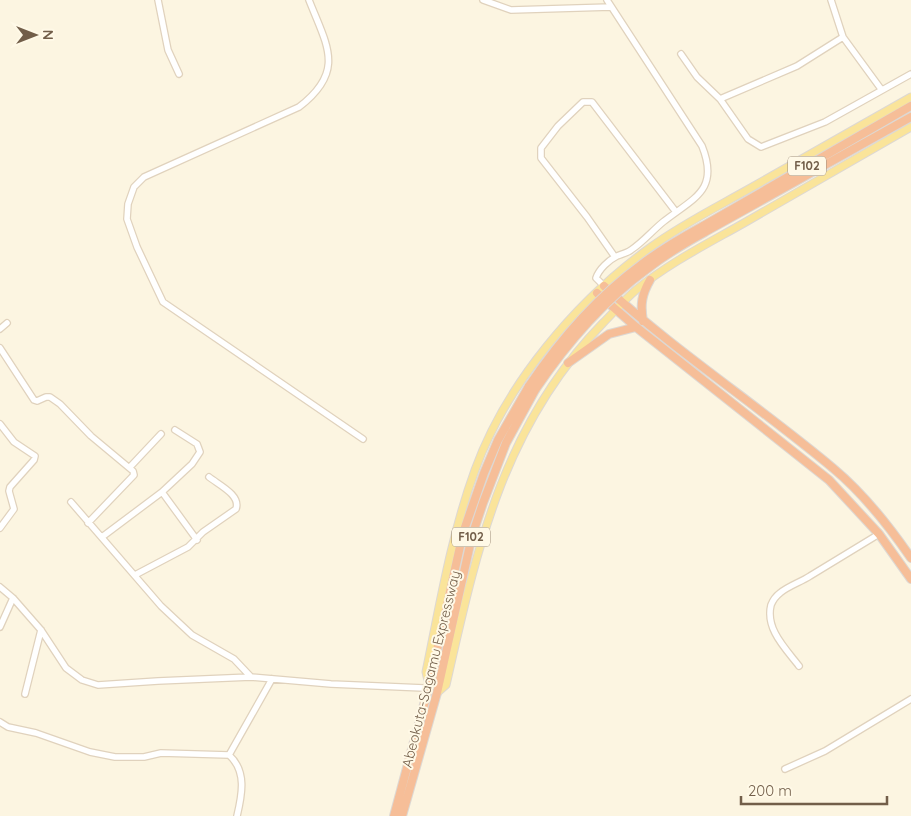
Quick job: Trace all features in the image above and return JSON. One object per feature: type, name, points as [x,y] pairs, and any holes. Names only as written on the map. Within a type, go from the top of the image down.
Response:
[{"type":"highway","name":"Abeokuta-Sagamu Expressway","points":[[394,816],[429,686],[464,533],[474,498],[498,440],[532,388],[596,313],[646,269],[704,229],[906,106]]},
{"type":"highway","name":"Abeokuta-Sagamu Expressway","points":[[704,229],[911,118]]},
{"type":"highway","points":[[643,321],[641,300],[650,280]]},
{"type":"highway","points":[[604,286],[643,321],[834,470],[877,513],[911,558]]},
{"type":"highway","points":[[597,293],[636,327],[829,480],[879,534],[911,579]]},
{"type":"highway","points":[[568,363],[609,334],[636,327]]},
{"type":"highway","name":"Abeokuta-Sagamu Expressway","points":[[402,816],[437,693],[472,536],[482,502],[506,442],[532,388]]},
{"type":"highway","points":[[869,522],[877,513]]},
{"type":"main road","points":[[429,686],[426,672],[448,564],[457,525],[475,469],[493,429],[521,380],[547,346],[604,286],[652,246],[690,222],[906,106],[911,97]]},
{"type":"main road","points":[[437,693],[446,685],[482,536],[503,476],[526,427],[568,363],[587,340],[622,303],[678,260],[911,127]]},
{"type":"street","points":[[158,0],[168,50],[179,74]]},
{"type":"street","points":[[309,0],[329,52],[328,68],[322,84],[314,96],[299,107],[144,177],[134,187],[128,204],[127,219],[137,247],[163,302],[363,439]]},
{"type":"street","points":[[483,0],[511,10],[611,7]]},
{"type":"street","points":[[604,286],[596,278],[598,272],[616,257],[631,251],[676,212],[693,201],[702,190],[707,179],[708,159],[702,146],[607,0]]},
{"type":"street","points":[[831,0],[843,36],[881,90]]},
{"type":"street","points":[[720,99],[797,66],[843,36]]},
{"type":"street","points":[[681,54],[697,77],[720,99],[748,139],[761,147],[825,122],[911,74]]},
{"type":"street","points":[[616,257],[587,216],[541,158],[541,148],[558,126],[583,102],[592,102],[676,212]]},
{"type":"street","points":[[0,329],[7,323]]},
{"type":"street","points":[[0,348],[34,400],[50,397],[60,404],[91,436],[130,467],[134,475],[88,523]]},
{"type":"street","points":[[0,424],[14,442],[35,456],[34,460],[10,487],[9,491],[14,509],[0,528]]},
{"type":"street","points":[[102,537],[162,492],[192,464],[200,452],[198,444],[175,430]]},
{"type":"street","points":[[130,467],[161,434]]},
{"type":"street","points":[[135,574],[188,547],[203,532],[236,509],[238,504],[236,499],[209,477]]},
{"type":"street","points":[[162,492],[197,540]]},
{"type":"street","points":[[71,502],[162,606],[192,635],[234,659],[251,677]]},
{"type":"street","points":[[799,666],[780,643],[774,631],[771,606],[774,598],[879,534]]},
{"type":"street","points":[[0,587],[13,598],[41,630],[66,668],[82,680],[98,685],[158,680],[251,677],[378,686],[424,688],[429,686]]},
{"type":"street","points":[[0,627],[13,598]]},
{"type":"street","points":[[24,694],[41,630]]},
{"type":"street","points":[[229,755],[272,679]]},
{"type":"street","points":[[785,770],[826,751],[911,699]]},
{"type":"street","points":[[0,722],[8,727],[90,752],[115,757],[144,757],[161,753],[229,755]]},
{"type":"street","points":[[229,755],[240,773],[241,797],[237,816]]}]
